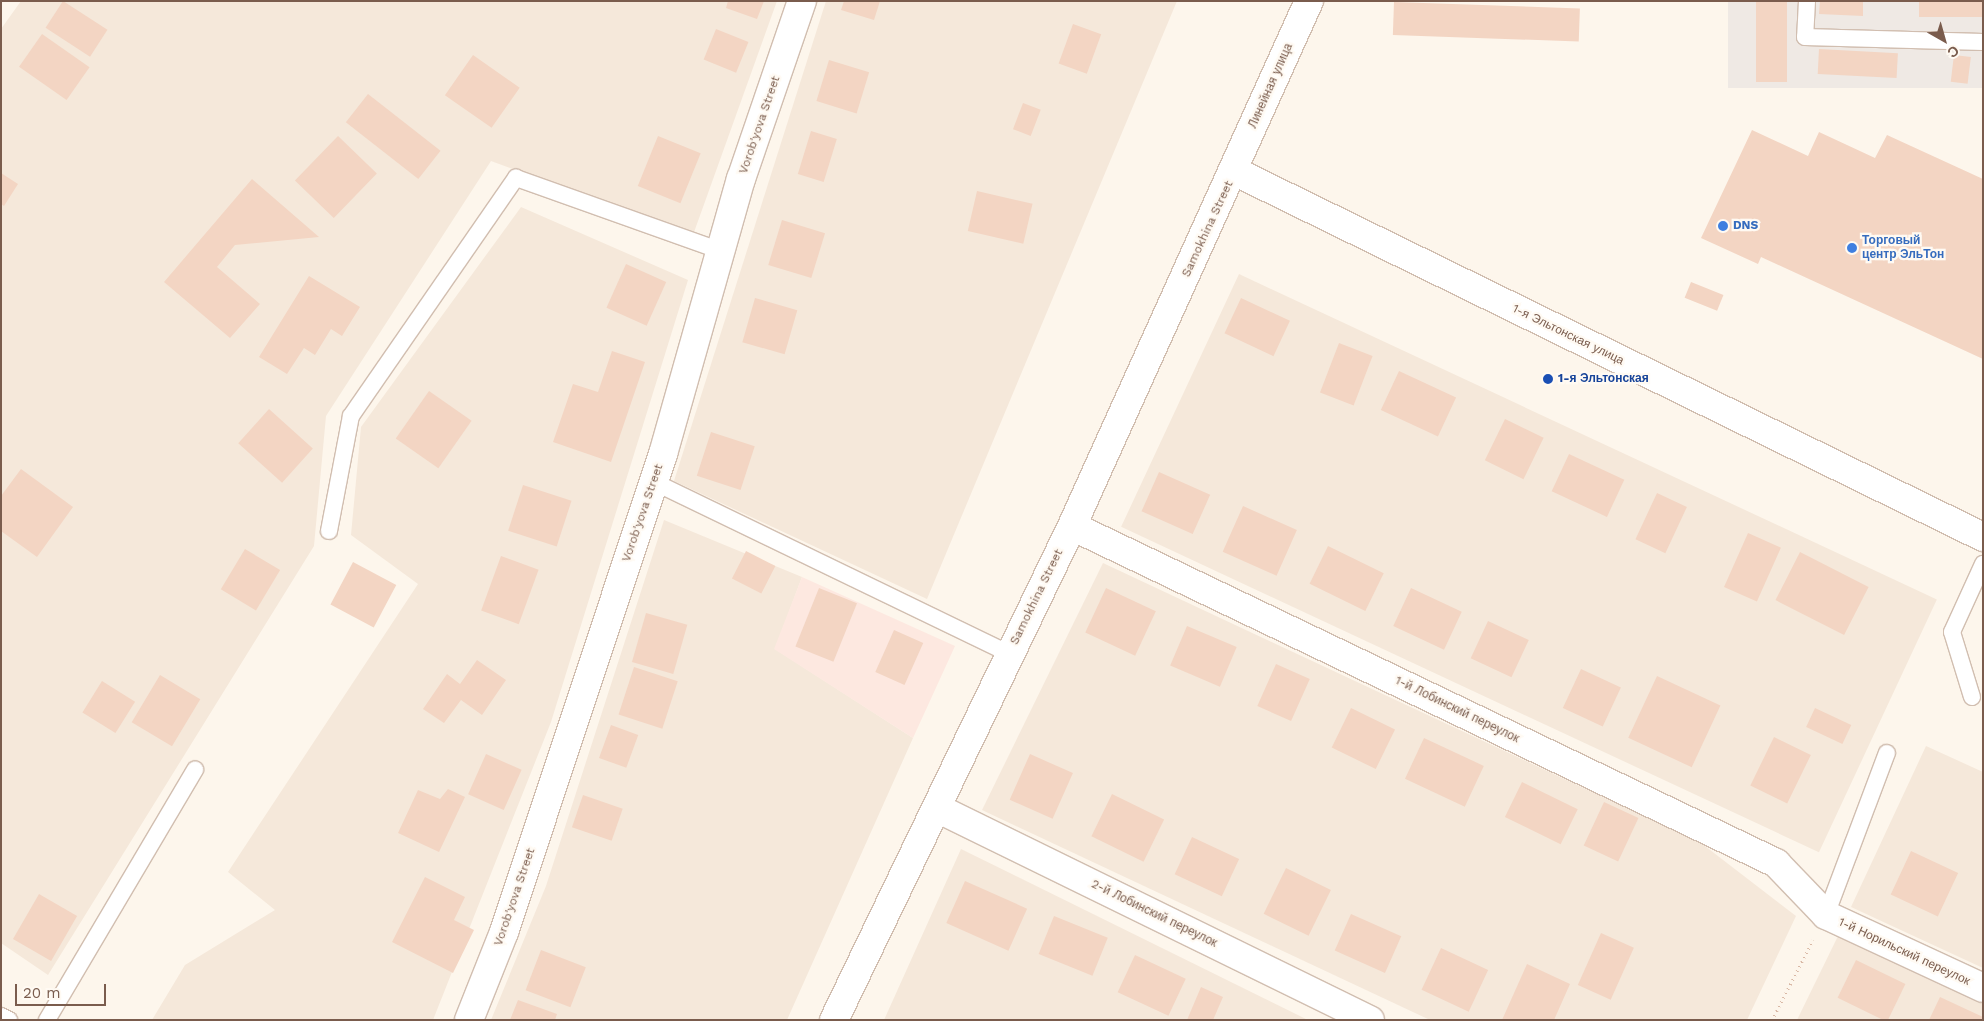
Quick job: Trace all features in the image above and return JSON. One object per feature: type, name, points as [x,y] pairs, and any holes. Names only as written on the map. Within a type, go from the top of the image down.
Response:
[{"type":"street","name":"Vorob'yova Street","points":[[469,1020],[504,932],[654,482],[741,179],[802,1]]},
{"type":"street","name":"Линейная улица","points":[[1234,171],[1308,1]]},
{"type":"street","name":"Samokhina Street","points":[[834,1020],[1072,526],[1234,171]]},
{"type":"street","name":"1-я Эльтонская улица","points":[[1234,171],[1983,538]]},
{"type":"street","name":"1-й Лобинский переулок","points":[[1072,526],[1776,863],[1826,915]]},
{"type":"street","name":"2-й Лобинский переулок","points":[[937,808],[1370,1020]]},
{"type":"street","name":"1-й Норильский переулок","points":[[1826,915],[1983,988]]},
{"type":"lane","points":[[1807,1],[1805,37],[1983,42]]},
{"type":"lane","points":[[330,531],[351,416],[516,178],[721,251]]},
{"type":"lane","points":[[654,482],[1010,654]]},
{"type":"lane","points":[[1972,697],[1952,632],[1983,564]]},
{"type":"lane","points":[[1826,915],[1887,753]]},
{"type":"lane","points":[[47,1020],[195,770]]},
{"type":"lane","points":[[1,1016],[9,1020]]},
{"type":"path","points":[[1772,1020],[1826,915]]},
{"type":"shaded area","points":[[21,1],[777,1],[693,235],[491,161],[326,416],[314,546],[48,975],[1,943],[1,29]]},
{"type":"shaded area","points":[[826,1],[1177,1],[927,599],[674,481]]},
{"type":"shaded area","points":[[1728,1],[1983,1],[1983,88],[1728,88]]},
{"type":"shaded area","points":[[521,207],[688,280],[551,722],[433,1020],[152,1020],[185,965],[275,910],[228,872],[418,584],[351,535],[361,427]]},
{"type":"shaded area","points":[[1239,274],[1937,599],[1819,852],[1121,527]]},
{"type":"shaded area","points":[[664,520],[802,577],[775,649],[913,738],[787,1020],[491,1020],[546,886]]},
{"type":"shaded area","points":[[1103,563],[1701,843],[1796,916],[1747,1020],[1430,1020],[982,810]]},
{"type":"shaded area","points":[[802,577],[955,646],[913,738],[774,649]]},
{"type":"shaded area","points":[[1926,746],[1983,772],[1983,968],[1851,907]]},
{"type":"shaded area","points":[[961,849],[1308,1020],[884,1020]]},
{"type":"shaded area","points":[[1838,936],[1983,1004],[1983,1020],[1797,1020]]},
{"type":"building","points":[[63,1],[107,30],[90,57],[46,28]]},
{"type":"building","points":[[728,1],[764,1],[757,19],[726,8]]},
{"type":"building","points":[[844,1],[880,1],[874,20],[841,10]]},
{"type":"building","points":[[1756,1],[1787,1],[1787,82],[1756,82]]},
{"type":"building","points":[[1820,1],[1863,1],[1863,16],[1819,14]]},
{"type":"building","points":[[1919,1],[1983,1],[1983,17],[1919,17]]},
{"type":"building","points":[[1394,2],[1580,8],[1579,41],[1393,35]]},
{"type":"building","points":[[1073,24],[1101,34],[1087,74],[1059,63]]},
{"type":"building","points":[[716,29],[748,42],[736,73],[704,60]]},
{"type":"building","points":[[42,34],[90,67],[67,100],[19,67]]},
{"type":"building","points":[[1819,49],[1898,53],[1897,78],[1818,74]]},
{"type":"building","points":[[473,55],[520,88],[492,128],[445,95]]},
{"type":"building","points":[[1954,55],[1971,57],[1968,84],[1951,82]]},
{"type":"building","points":[[829,60],[869,72],[857,113],[816,101]]},
{"type":"building","points":[[368,94],[440,151],[418,179],[346,122]]},
{"type":"building","points":[[1023,103],[1041,110],[1031,136],[1013,129]]},
{"type":"building","name":"Торговый центр ЭльТон","points":[[1752,130],[1808,156],[1819,132],[1875,158],[1887,135],[1983,179],[1983,359],[1761,257],[1758,264],[1701,238]]},
{"type":"building","points":[[811,131],[837,139],[824,182],[798,174]]},
{"type":"building","points":[[338,136],[377,174],[334,218],[295,181]]},
{"type":"building","points":[[658,136],[701,153],[680,203],[638,186]]},
{"type":"building","points":[[1,173],[18,184],[4,206],[1,204]]},
{"type":"building","points":[[252,179],[319,237],[235,245],[217,267],[260,304],[230,338],[164,282]]},
{"type":"building","points":[[977,191],[1033,204],[1023,244],[968,231]]},
{"type":"building","points":[[782,220],[825,233],[811,278],[768,265]]},
{"type":"building","points":[[626,264],[666,282],[647,326],[606,308]]},
{"type":"building","points":[[309,276],[360,307],[342,336],[331,329],[315,355],[304,348],[287,374],[259,357]]},
{"type":"building","points":[[1691,282],[1723,295],[1717,311],[1685,298]]},
{"type":"building","points":[[755,298],[797,310],[785,354],[742,342]]},
{"type":"building","points":[[1241,298],[1290,321],[1273,356],[1225,333]]},
{"type":"building","points":[[1339,343],[1373,356],[1354,405],[1320,392]]},
{"type":"building","points":[[612,351],[645,362],[611,462],[553,442],[573,384],[598,392]]},
{"type":"building","points":[[1399,371],[1456,398],[1438,437],[1381,410]]},
{"type":"building","points":[[429,391],[472,421],[438,468],[396,439]]},
{"type":"building","points":[[269,409],[313,448],[282,483],[238,443]]},
{"type":"building","points":[[1505,419],[1544,438],[1523,479],[1485,460]]},
{"type":"building","points":[[711,432],[755,446],[741,490],[697,476]]},
{"type":"building","points":[[1569,454],[1624,480],[1607,517],[1552,491]]},
{"type":"building","points":[[21,469],[73,507],[37,557],[1,531],[1,496]]},
{"type":"building","points":[[1159,472],[1210,495],[1193,534],[1142,511]]},
{"type":"building","points":[[523,485],[572,501],[557,546],[508,531]]},
{"type":"building","points":[[1657,493],[1687,507],[1665,553],[1635,539]]},
{"type":"building","points":[[1243,506],[1297,530],[1277,576],[1223,552]]},
{"type":"building","points":[[1748,533],[1781,548],[1757,602],[1724,587]]},
{"type":"building","points":[[1328,546],[1384,573],[1365,611],[1310,584]]},
{"type":"building","points":[[245,549],[280,570],[256,610],[221,589]]},
{"type":"building","points":[[746,551],[775,566],[761,594],[732,579]]},
{"type":"building","points":[[1800,552],[1869,587],[1844,635],[1775,600]]},
{"type":"building","points":[[501,556],[539,570],[519,624],[481,611]]},
{"type":"building","points":[[353,562],[396,585],[374,627],[330,604]]},
{"type":"building","points":[[819,588],[857,603],[833,662],[795,646]]},
{"type":"building","points":[[1106,588],[1156,611],[1135,656],[1085,632]]},
{"type":"building","points":[[1411,588],[1462,612],[1444,650],[1393,626]]},
{"type":"building","points":[[646,613],[687,625],[673,674],[632,662]]},
{"type":"building","points":[[1488,621],[1529,640],[1511,677],[1471,658]]},
{"type":"building","points":[[1187,626],[1237,647],[1220,687],[1170,666]]},
{"type":"building","points":[[894,630],[923,643],[905,685],[875,672]]},
{"type":"building","points":[[477,660],[506,680],[482,715],[461,700],[444,723],[423,709],[447,674],[460,684]]},
{"type":"building","points":[[1276,664],[1310,679],[1291,721],[1257,706]]},
{"type":"building","points":[[634,667],[678,681],[662,729],[619,715]]},
{"type":"building","points":[[1581,669],[1621,688],[1603,727],[1563,708]]},
{"type":"building","points":[[160,675],[200,699],[172,746],[132,722]]},
{"type":"building","points":[[1657,676],[1720,706],[1692,767],[1628,738]]},
{"type":"building","points":[[102,681],[135,702],[115,733],[82,712]]},
{"type":"building","points":[[1351,708],[1395,729],[1376,769],[1332,748]]},
{"type":"building","points":[[1815,708],[1851,725],[1842,744],[1806,727]]},
{"type":"building","points":[[611,725],[638,735],[626,768],[599,758]]},
{"type":"building","points":[[1774,737],[1811,755],[1787,804],[1750,786]]},
{"type":"building","points":[[1424,738],[1484,766],[1465,807],[1405,779]]},
{"type":"building","points":[[486,754],[522,770],[504,810],[468,794]]},
{"type":"building","points":[[1030,754],[1073,773],[1053,819],[1010,800]]},
{"type":"building","points":[[1522,782],[1578,809],[1561,844],[1505,817]]},
{"type":"building","points":[[448,789],[465,797],[439,852],[398,833],[418,790],[440,799]]},
{"type":"building","points":[[1112,794],[1164,819],[1144,862],[1091,836]]},
{"type":"building","points":[[583,795],[623,809],[612,841],[572,827]]},
{"type":"building","points":[[1604,802],[1638,818],[1618,862],[1584,846]]},
{"type":"building","points":[[1192,837],[1239,859],[1222,896],[1175,874]]},
{"type":"building","points":[[1911,851],[1958,873],[1938,916],[1891,895]]},
{"type":"building","points":[[1286,868],[1331,890],[1309,936],[1264,914]]},
{"type":"building","points":[[425,877],[465,897],[454,920],[474,930],[453,973],[392,942]]},
{"type":"building","points":[[965,881],[1027,909],[1008,951],[946,923]]},
{"type":"building","points":[[39,894],[77,916],[51,961],[13,939]]},
{"type":"building","points":[[1351,914],[1401,936],[1385,973],[1335,951]]},
{"type":"building","points":[[1054,916],[1108,938],[1092,976],[1039,954]]},
{"type":"building","points":[[1601,933],[1634,948],[1611,1000],[1578,985]]},
{"type":"building","points":[[1441,948],[1488,970],[1469,1012],[1422,990]]},
{"type":"building","points":[[541,950],[586,967],[570,1007],[526,990]]},
{"type":"building","points":[[1135,955],[1186,979],[1168,1016],[1118,992]]},
{"type":"building","points":[[1856,960],[1905,984],[1888,1020],[1883,1020],[1838,998]]},
{"type":"building","points":[[1527,964],[1570,984],[1554,1020],[1502,1020]]},
{"type":"building","points":[[1201,987],[1223,997],[1213,1020],[1187,1020]]},
{"type":"building","points":[[1940,997],[1983,1017],[1983,1020],[1929,1020]]},
{"type":"building","points":[[518,1000],[557,1014],[555,1020],[510,1020]]},
{"type":"place","name":"DNS","points":[[1723,226]]},
{"type":"place","name":"Торговый центр ЭльТон","points":[[1852,248]]},
{"type":"place","name":"1-я Эльтонская","points":[[1548,379]]}]
